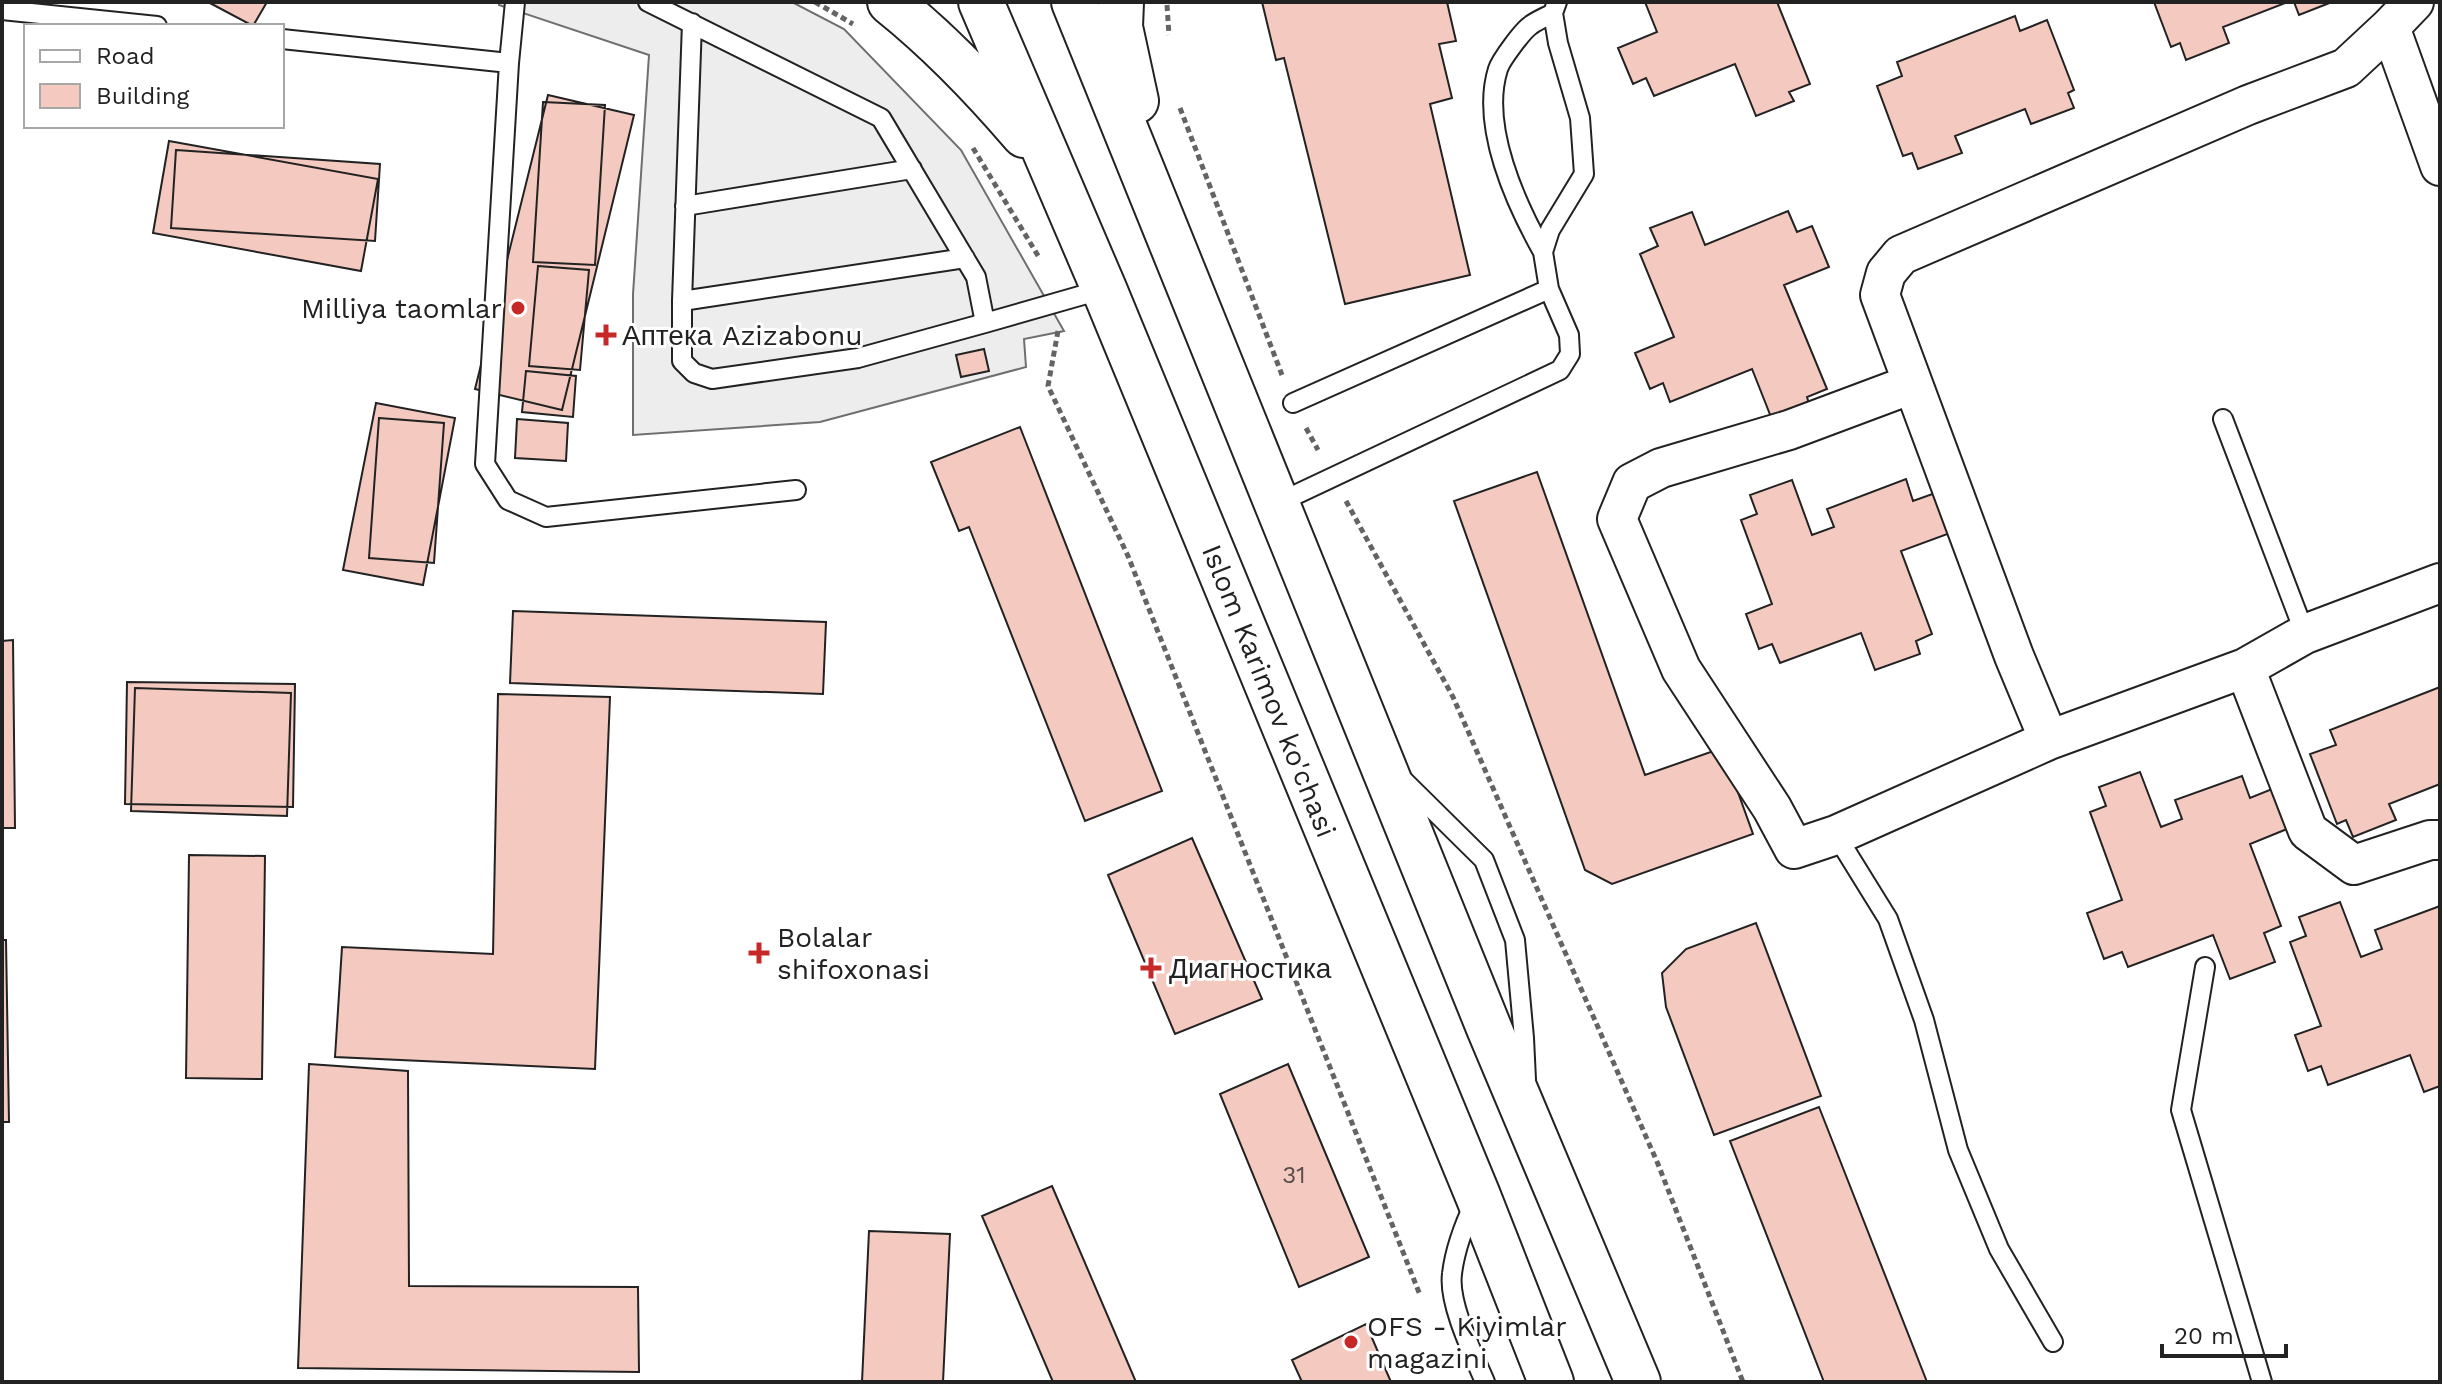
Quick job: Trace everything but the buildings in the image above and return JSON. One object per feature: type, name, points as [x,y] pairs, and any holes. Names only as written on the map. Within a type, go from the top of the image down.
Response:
[{"type":"main road","name":"Islom Karimov ko'chasi","points":[[981,2],[1104,289],[1478,1196],[1551,1382]]},
{"type":"main road","points":[[1074,2],[1379,757],[1638,1382]]},
{"type":"main road","points":[[1121,2],[1120,27],[1163,225]]},
{"type":"main road","points":[[874,16],[925,30],[983,87],[1053,170]]},
{"type":"street","points":[[2049,740],[2014,656],[1880,295],[1886,273],[1901,255],[2248,105],[2346,68],[2402,14],[2440,166]]},
{"type":"street","points":[[1912,384],[1789,430],[1661,468],[1632,483],[1617,519],[1681,669],[1772,808],[1794,849],[1836,835],[2049,740],[2245,668],[2305,634],[2440,583]]},
{"type":"street","points":[[2245,668],[2308,831],[2354,865],[2437,839]]},
{"type":"lane","points":[[515,2],[485,464],[508,500],[546,517],[796,490]]},
{"type":"lane","points":[[648,2],[881,118],[976,277],[985,323]]},
{"type":"lane","points":[[1276,504],[1560,370],[1570,354],[1569,335],[1549,289],[1543,252],[1525,219],[1500,152],[1493,105],[1498,68],[1528,26],[1555,8],[1558,43],[1580,118],[1584,174],[1550,230],[1543,252]]},
{"type":"lane","points":[[2,10],[138,24]]},
{"type":"lane","points":[[692,23],[682,361],[694,373],[712,379],[858,358],[1104,289]]},
{"type":"lane","points":[[284,39],[509,63]]},
{"type":"lane","points":[[685,206],[912,169]]},
{"type":"lane","points":[[682,301],[965,258]]},
{"type":"lane","points":[[1293,403],[1549,289]]},
{"type":"lane","points":[[2223,419],[2305,634]]},
{"type":"lane","points":[[1379,757],[1484,860],[1515,940],[1524,1038],[1527,1119]]},
{"type":"lane","points":[[1836,835],[1888,919],[1924,1020],[1958,1150],[1999,1249],[2053,1342]]},
{"type":"lane","points":[[2205,967],[2181,1110],[2262,1382]]},
{"type":"lane","points":[[1478,1196],[1462,1229],[1451,1277],[1459,1321],[1485,1382]]},
{"type":"path","points":[[815,2],[848,20],[874,16]]},
{"type":"path","points":[[1167,2],[1170,46]]},
{"type":"path","points":[[1178,104],[1293,403],[1323,459]]},
{"type":"path","points":[[971,145],[1034,247],[1062,302],[1048,386],[1128,556],[1421,1299]]},
{"type":"path","points":[[1339,487],[1453,697],[1658,1164],[1743,1382]]},
{"type":"shaded area","points":[[499,2],[792,2],[844,29],[961,150],[1064,331],[1024,339],[1026,367],[820,422],[633,435],[633,294],[649,55],[499,5]]},
{"type":"place","name":"Milliya taomlar","points":[[518,308]]},
{"type":"place","name":"Аптека Azizabonu","points":[[606,335]]},
{"type":"place","name":"Bolalar shifoxonasi","points":[[759,953]]},
{"type":"place","name":"Диагностика","points":[[1151,968]]},
{"type":"place","name":"OFS - Kiyimlar magazini","points":[[1351,1342]]}]
